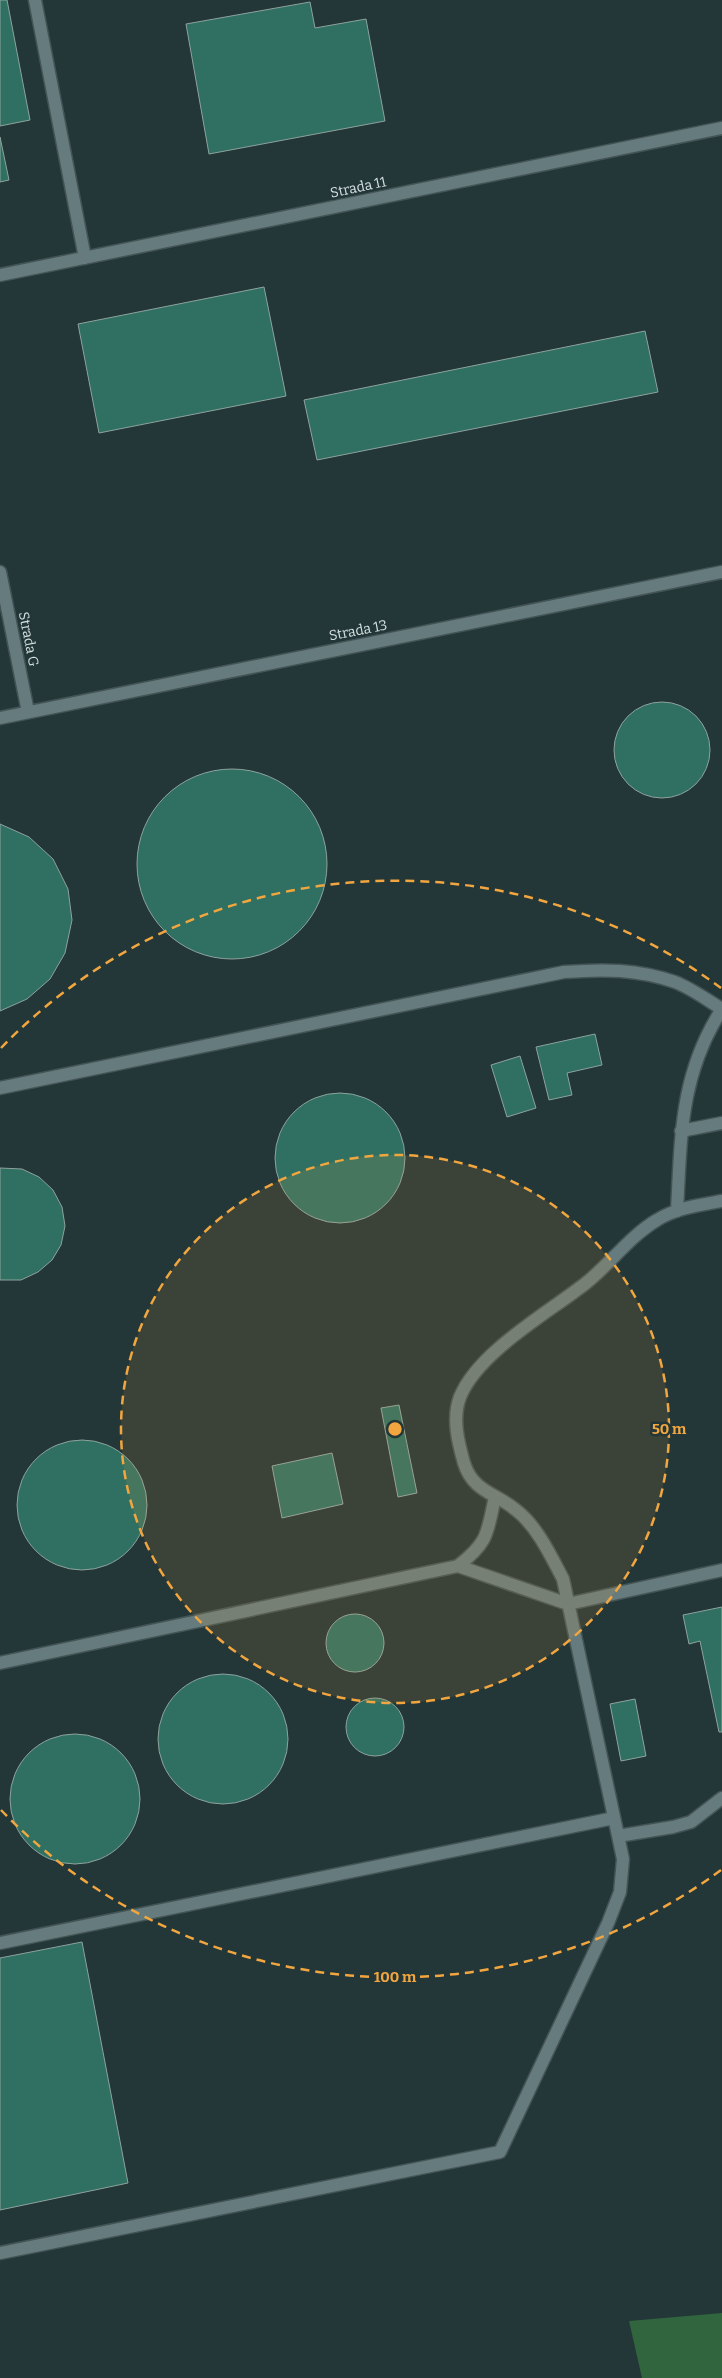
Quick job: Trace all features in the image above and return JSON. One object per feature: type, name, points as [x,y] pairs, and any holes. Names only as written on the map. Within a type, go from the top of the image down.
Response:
[{"type":"lane","points":[[35,0],[85,258]]},
{"type":"lane","name":"Strada 11","points":[[0,275],[722,128]]},
{"type":"lane","name":"Strada G","points":[[0,572],[28,712]]},
{"type":"lane","name":"Strada 13","points":[[0,718],[722,572]]},
{"type":"lane","points":[[0,1088],[556,974],[602,969],[632,972],[676,983],[722,1009],[697,1055],[688,1087],[681,1131],[678,1211]]},
{"type":"lane","points":[[681,1131],[722,1123]]},
{"type":"lane","points":[[0,2253],[500,2152],[608,1923],[620,1892],[623,1859],[563,1579],[548,1551],[517,1510],[472,1481],[465,1465],[457,1433],[455,1412],[461,1395],[471,1377],[506,1344],[586,1283],[656,1220],[678,1211],[722,1201]]},
{"type":"lane","points":[[0,1663],[458,1566],[474,1554],[487,1536],[495,1497]]},
{"type":"lane","points":[[458,1566],[568,1604],[722,1570]]},
{"type":"lane","points":[[618,1836],[673,1828],[691,1822],[722,1798]]},
{"type":"lane","points":[[0,1943],[614,1818]]},
{"type":"green space","points":[[722,2313],[722,2378],[642,2378],[629,2321]]},
{"type":"building","points":[[0,0],[7,0],[30,120],[0,126]]},
{"type":"building","points":[[310,2],[315,28],[366,19],[385,121],[209,154],[186,24]]},
{"type":"building","points":[[0,137],[9,180],[0,182]]},
{"type":"building","points":[[264,287],[286,396],[99,433],[78,324]]},
{"type":"building","points":[[645,331],[658,392],[317,460],[304,400]]},
{"type":"building","points":[[662,702],[680,706],[696,716],[706,732],[710,750],[706,768],[696,784],[680,794],[662,798],[644,794],[628,784],[618,768],[614,750],[618,732],[628,716],[644,706]]},
{"type":"building","points":[[241,769],[251,770],[277,780],[292,790],[306,804],[316,819],[323,836],[326,845],[326,883],[316,909],[306,924],[292,938],[277,948],[251,958],[223,959],[213,958],[187,948],[172,938],[158,924],[148,909],[138,883],[137,855],[138,845],[148,819],[158,804],[172,790],[187,780],[213,770]]},
{"type":"building","points":[[0,824],[29,837],[53,859],[68,889],[72,920],[65,953],[50,979],[27,999],[0,1011]]},
{"type":"building","points":[[595,1034],[602,1065],[567,1073],[572,1095],[549,1100],[536,1047]]},
{"type":"building","points":[[520,1056],[536,1108],[507,1117],[491,1065]]},
{"type":"building","points":[[340,1093],[353,1094],[365,1098],[386,1112],[400,1133],[404,1145],[404,1171],[400,1183],[386,1204],[365,1218],[353,1222],[340,1223],[327,1222],[315,1218],[294,1204],[280,1183],[276,1171],[275,1158],[276,1145],[280,1133],[294,1112],[315,1098],[327,1094]]},
{"type":"building","points":[[0,1168],[22,1169],[39,1177],[53,1190],[62,1207],[65,1226],[61,1245],[52,1260],[38,1272],[21,1280],[0,1280]]},
{"type":"building","points":[[399,1405],[417,1493],[398,1497],[381,1408]]},
{"type":"building","points":[[82,1440],[95,1441],[107,1445],[128,1459],[142,1480],[146,1492],[146,1518],[142,1530],[128,1551],[107,1565],[95,1569],[82,1570],[69,1569],[57,1565],[36,1551],[22,1530],[18,1518],[17,1505],[18,1492],[22,1480],[36,1459],[57,1445],[69,1441]]},
{"type":"building","points":[[332,1453],[343,1504],[282,1518],[272,1466]]},
{"type":"building","points":[[722,1607],[722,1732],[719,1732],[700,1641],[689,1644],[683,1615]]},
{"type":"building","points":[[355,1614],[366,1616],[376,1622],[382,1632],[384,1643],[382,1654],[376,1664],[366,1670],[355,1672],[344,1670],[334,1664],[328,1654],[326,1643],[328,1632],[334,1622],[344,1616]]},
{"type":"building","points":[[223,1674],[236,1675],[248,1679],[269,1693],[283,1714],[287,1726],[287,1752],[283,1764],[269,1785],[248,1799],[236,1803],[223,1804],[210,1803],[198,1799],[177,1785],[163,1764],[159,1752],[158,1739],[159,1726],[163,1714],[177,1693],[198,1679],[210,1675]]},
{"type":"building","points":[[375,1698],[386,1700],[399,1711],[404,1727],[402,1738],[391,1751],[375,1756],[364,1754],[351,1743],[346,1727],[348,1716],[359,1703]]},
{"type":"building","points":[[635,1699],[646,1756],[621,1761],[610,1704]]},
{"type":"building","points":[[75,1734],[88,1735],[100,1739],[121,1753],[135,1774],[139,1786],[139,1812],[135,1824],[121,1845],[100,1859],[88,1863],[75,1864],[62,1863],[50,1859],[29,1845],[15,1824],[11,1812],[10,1799],[11,1786],[15,1774],[29,1753],[50,1739],[62,1735]]},
{"type":"building","points":[[82,1942],[128,2183],[0,2210],[0,1958]]}]
